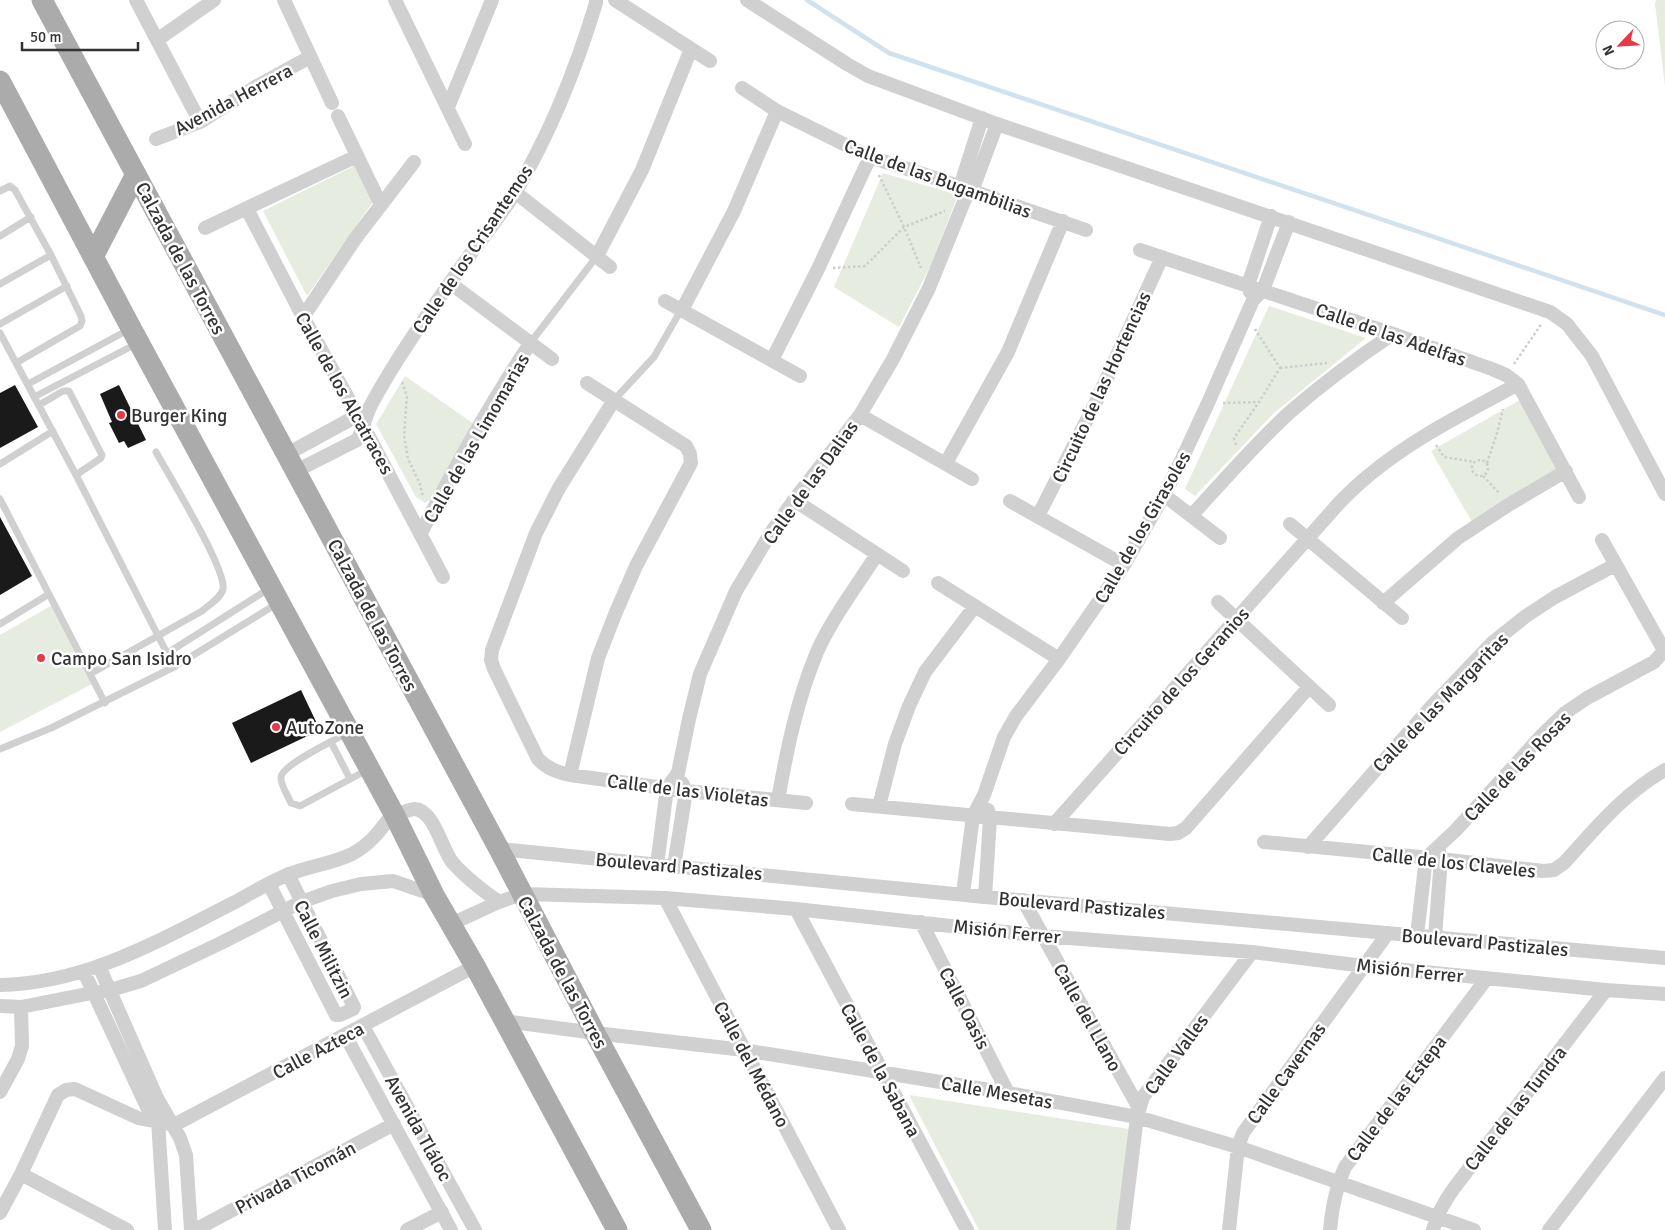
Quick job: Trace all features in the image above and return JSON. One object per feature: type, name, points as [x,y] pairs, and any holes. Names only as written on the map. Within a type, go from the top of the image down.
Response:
[{"type":"main road","name":"Calzada de las Torres","points":[[42,0],[499,849],[701,1230]]},
{"type":"main road","points":[[0,81],[135,336],[394,814],[434,895],[475,966],[617,1230]]},
{"type":"main road","points":[[93,257],[136,174]]},
{"type":"street","points":[[136,0],[200,122]]},
{"type":"street","points":[[157,40],[214,0]]},
{"type":"street","points":[[284,0],[332,103]]},
{"type":"street","points":[[395,0],[465,144]]},
{"type":"street","points":[[448,107],[492,0]]},
{"type":"street","points":[[616,0],[710,60]]},
{"type":"street","points":[[747,0],[868,76],[997,124],[1550,312],[1567,324],[1592,356],[1665,494]]},
{"type":"street","name":"Calle de los Crisantemos","points":[[292,463],[361,421],[395,365],[450,283],[515,192],[567,91],[598,1]]},
{"type":"street","points":[[597,256],[642,170],[691,49]]},
{"type":"street","name":"Avenida Herrera","points":[[156,139],[200,122],[257,86],[310,57]]},
{"type":"street","name":"Calle de las Bugambilias","points":[[742,88],[777,111],[870,157],[920,172],[965,195],[1063,221],[1086,230]]},
{"type":"street","points":[[682,310],[734,211],[777,111]]},
{"type":"street","points":[[338,116],[380,205]]},
{"type":"street","name":"Calle de las Dalias","points":[[965,195],[982,118]]},
{"type":"street","name":"Calle de las Dalias","points":[[657,865],[667,788],[678,773],[700,674],[736,591],[770,534],[860,415],[893,358],[929,288],[965,195],[997,124]]},
{"type":"street","points":[[205,228],[357,156]]},
{"type":"street","points":[[772,360],[818,269],[870,157]]},
{"type":"street","points":[[302,317],[355,239],[414,162]]},
{"type":"street","points":[[515,192],[610,267]]},
{"type":"street","name":"Calle de los Alcatraces","points":[[247,209],[302,317],[421,533],[442,577]]},
{"type":"street","points":[[1253,300],[1248,285],[1271,216]]},
{"type":"street","points":[[946,463],[1008,352],[1063,221]]},
{"type":"street","name":"Calle de los Girasoles","points":[[963,894],[973,816],[984,795],[1004,737],[1022,708],[1124,566],[1164,495],[1208,403],[1253,300],[1263,290],[1289,222]]},
{"type":"street","name":"Calle de las Adelfas","points":[[1140,250],[1393,334],[1506,375],[1566,471],[1579,497]]},
{"type":"street","name":"Circuito de las Hortencias","points":[[1038,516],[1096,404],[1162,257]]},
{"type":"street","name":"Calle de las Limomarias","points":[[450,283],[531,342],[552,360]]},
{"type":"street","points":[[665,301],[800,376]]},
{"type":"street","points":[[1192,515],[1290,413],[1356,360],[1393,334]]},
{"type":"street","name":"Calle de las Limomarias","points":[[421,533],[496,396],[531,342]]},
{"type":"street","points":[[570,776],[598,658],[636,566],[690,463],[690,454],[686,446],[587,383]]},
{"type":"street","name":"Circuito de los Geranios","points":[[1054,824],[1340,502],[1368,476],[1428,434],[1513,387]]},
{"type":"street","name":"Calle de las Violetas","points":[[614,400],[559,488],[536,533],[492,650],[491,660],[538,759],[546,768],[570,776],[686,791],[806,803]]},
{"type":"street","points":[[860,415],[972,478]]},
{"type":"street","name":"Calle de los Crisantemos","points":[[292,463],[357,440],[361,421]]},
{"type":"street","points":[[1383,603],[1458,538],[1566,471]]},
{"type":"street","points":[[1164,495],[1220,538]]},
{"type":"street","points":[[794,500],[903,571]]},
{"type":"street","points":[[1010,501],[1124,566]]},
{"type":"street","points":[[1290,524],[1402,618]]},
{"type":"street","points":[[1602,540],[1665,651]]},
{"type":"street","points":[[778,800],[787,748],[800,697],[818,651],[877,554]]},
{"type":"street","name":"Calle de las Margaritas","points":[[1308,846],[1430,708],[1492,643],[1554,597],[1615,564]]},
{"type":"street","points":[[938,583],[1059,659]]},
{"type":"street","points":[[1218,602],[1329,705]]},
{"type":"street","points":[[879,806],[895,744],[925,672],[975,606]]},
{"type":"street","name":"Calle de las Rosas","points":[[1426,858],[1440,854],[1536,741],[1565,713],[1587,698],[1660,662],[1665,651]]},
{"type":"street","points":[[852,804],[1054,824],[1170,834],[1178,833],[1186,828],[1309,687]]},
{"type":"street","name":"Calle de los Claveles","points":[[1440,854],[1543,871],[1554,870],[1564,863],[1624,799],[1665,770]]},
{"type":"street","points":[[674,866],[686,791],[678,773]]},
{"type":"street","points":[[984,795],[990,818],[985,897]]},
{"type":"street","points":[[0,985],[44,982],[84,972],[99,966],[174,933],[288,874],[350,854],[364,846],[394,814],[414,809],[422,812],[434,826],[451,861],[479,888],[499,902]]},
{"type":"street","name":"Calle de los Claveles","points":[[1264,842],[1426,858]]},
{"type":"street","name":"Boulevard Pastizales","points":[[499,849],[985,897],[1665,958]]},
{"type":"street","points":[[1435,937],[1440,854]]},
{"type":"street","points":[[1417,936],[1426,858]]},
{"type":"street","name":"Calle Militzin","points":[[269,884],[336,1015],[353,1009],[354,1007],[288,874]]},
{"type":"street","points":[[0,1006],[21,1007],[109,990],[141,981],[301,902],[332,891],[361,884],[393,881],[434,895]]},
{"type":"street","name":"Misión Ferrer","points":[[451,924],[499,902],[522,894],[664,898],[796,909],[1042,936],[1252,952],[1364,966],[1665,994]]},
{"type":"street","name":"Calle del Médano","points":[[664,898],[839,1230]]},
{"type":"street","name":"Calle del Llano","points":[[1023,900],[1138,1113]]},
{"type":"street","name":"Calle de la Sabana","points":[[796,909],[967,1230]]},
{"type":"street","name":"Calle Oasis","points":[[921,922],[1008,1093]]},
{"type":"street","name":"Calle Cavernas","points":[[1228,1230],[1238,1147],[1243,1133],[1388,933]]},
{"type":"street","name":"Calle Valles","points":[[1123,1230],[1138,1113],[1143,1097],[1252,952]]},
{"type":"street","points":[[99,966],[157,1098],[174,1125],[186,1155],[191,1230]]},
{"type":"street","name":"Calle Azteca","points":[[174,1125],[475,966]]},
{"type":"street","points":[[84,972],[146,1107],[158,1121],[165,1230]]},
{"type":"street","name":"Calle de las Estepa","points":[[1330,1230],[1338,1182],[1345,1167],[1487,978]]},
{"type":"street","name":"Calle de las Tundra","points":[[1435,1224],[1444,1202],[1454,1188],[1606,990]]},
{"type":"street","points":[[0,1092],[18,1059],[22,1046],[21,1007]]},
{"type":"street","name":"Calle Mesetas","points":[[504,1020],[595,1033],[744,1050],[1138,1113],[1338,1182],[1435,1224],[1474,1230]]},
{"type":"street","name":"Avenida Tláloc","points":[[363,1026],[475,1230]]},
{"type":"street","name":"Avenida Tláloc","points":[[345,1035],[452,1230]]},
{"type":"street","points":[[1549,1230],[1665,1078]]},
{"type":"street","points":[[0,1213],[21,1174],[58,1095],[66,1090],[75,1089],[138,1118],[174,1125]]},
{"type":"street","name":"Privada Ticomán","points":[[195,1230],[394,1124]]},
{"type":"street","points":[[21,1174],[127,1230]]},
{"type":"street","points":[[407,1230],[442,1212]]},
{"type":"lane","points":[[0,191],[10,186],[15,190],[68,286],[82,321],[80,326],[16,363]]},
{"type":"lane","points":[[0,236],[31,217]]},
{"type":"lane","points":[[0,284],[51,255]]},
{"type":"lane","points":[[531,342],[597,256]]},
{"type":"lane","points":[[0,324],[68,286]]},
{"type":"lane","points":[[614,400],[654,357],[682,310]]},
{"type":"lane","points":[[0,333],[76,475],[174,667]]},
{"type":"lane","points":[[28,384],[135,336]]},
{"type":"lane","points":[[34,397],[135,336]]},
{"type":"lane","points":[[39,406],[63,391],[69,391],[102,455],[98,462],[76,475]]},
{"type":"lane","points":[[0,464],[52,431]]},
{"type":"lane","points":[[90,674],[202,611],[217,598],[222,590],[222,578],[212,553],[156,452]]},
{"type":"lane","points":[[0,499],[105,703]]},
{"type":"lane","points":[[0,624],[49,594]]},
{"type":"lane","points":[[166,654],[275,595]]},
{"type":"lane","points":[[0,749],[105,703],[174,667],[275,595]]},
{"type":"lane","points":[[350,732],[296,762],[284,771],[281,776],[282,781],[292,803],[300,806],[370,769]]},
{"type":"lane","points":[[331,742],[350,779]]},
{"type":"path","points":[[870,157],[904,227],[929,288]]},
{"type":"path","points":[[818,269],[865,266],[904,227],[965,195]]},
{"type":"path","points":[[1506,375],[1550,312]]},
{"type":"path","points":[[1247,315],[1280,368]]},
{"type":"path","points":[[1280,368],[1327,363]]},
{"type":"path","points":[[395,365],[408,396],[404,435],[408,459],[420,484],[428,520]]},
{"type":"path","points":[[1242,461],[1234,438],[1280,368]]},
{"type":"path","points":[[1482,476],[1488,470],[1487,463],[1513,387]]},
{"type":"path","points":[[1208,403],[1259,402]]},
{"type":"path","points":[[1428,434],[1444,457],[1475,462],[1479,460],[1487,463]]},
{"type":"path","points":[[1475,462],[1472,466],[1473,472],[1482,476],[1510,504]]},
{"type":"shaded area","points":[[1656,0],[1665,0],[1665,86],[1655,4]]},
{"type":"shaded area","points":[[356,165],[375,199],[307,296],[263,211]]},
{"type":"shaded area","points":[[883,173],[958,195],[930,267],[899,327],[834,287]]},
{"type":"shaded area","points":[[1269,306],[1366,338],[1274,413],[1195,496],[1185,489]]},
{"type":"shaded area","points":[[405,376],[474,424],[431,499],[425,503],[416,497],[376,424]]},
{"type":"shaded area","points":[[1520,400],[1561,470],[1472,522],[1431,451]]},
{"type":"shaded area","name":"Campo San Isidro","points":[[54,604],[94,683],[0,732],[0,635]]},
{"type":"shaded area","points":[[909,1095],[1129,1129],[1118,1230],[979,1230]]},
{"type":"building","points":[[15,385],[38,427],[0,448],[0,393]]},
{"type":"building","name":"Burger King","points":[[119,385],[146,440],[128,448],[124,441],[119,443],[109,423],[112,422],[100,394]]},
{"type":"building","points":[[0,517],[32,576],[0,595]]},
{"type":"building","name":"AutoZone","points":[[301,690],[320,730],[251,763],[232,723]]},
{"type":"waterway","points":[[807,0],[889,53],[1665,315]]},
{"type":"place","name":"Burger King","points":[[121,415]]},
{"type":"place","name":"Campo San Isidro","points":[[41,658]]},
{"type":"place","name":"AutoZone","points":[[276,727]]}]
